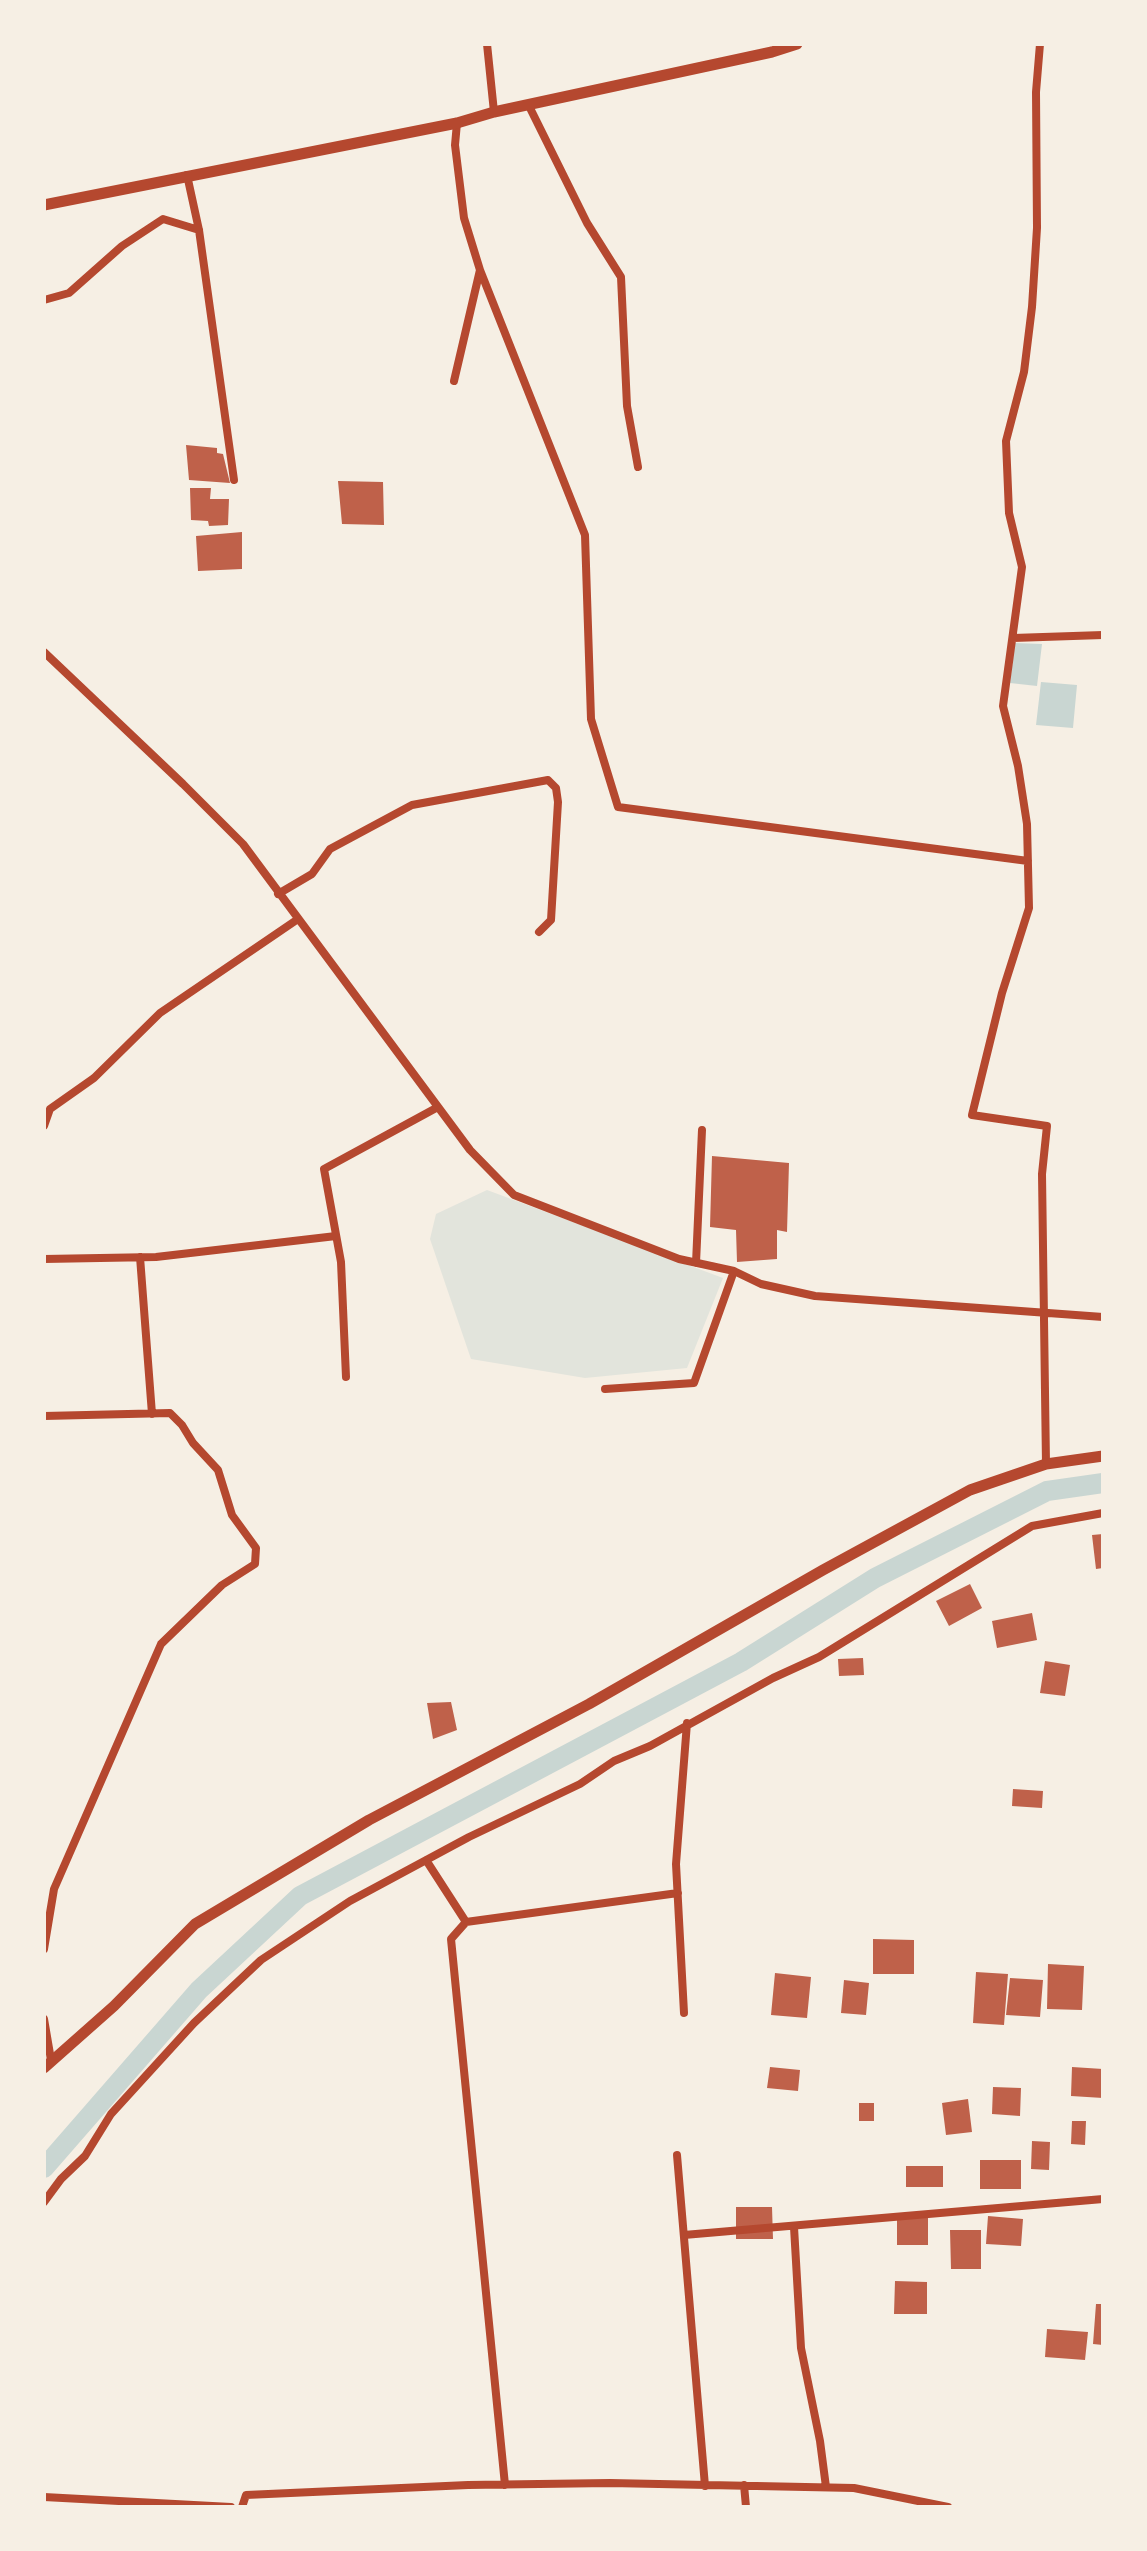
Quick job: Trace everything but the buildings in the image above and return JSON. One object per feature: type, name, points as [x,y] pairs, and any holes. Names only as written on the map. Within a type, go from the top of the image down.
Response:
[{"type":"main road","points":[[44,205],[457,123],[797,44]]},
{"type":"main road","points":[[48,2064],[114,2006],[195,1924],[369,1820],[589,1704],[970,1490],[1046,1464],[1103,1456]]},
{"type":"street","points":[[487,44],[494,112]]},
{"type":"street","points":[[1040,44],[1036,92],[1037,228],[1032,307],[1024,372],[1006,441],[1009,513],[1022,567],[1003,706],[1018,766],[1027,824],[1029,908],[1002,993],[972,1115],[1047,1126],[1042,1174],[1046,1464]]},
{"type":"street","points":[[529,106],[587,223],[621,277],[627,406],[638,467]]},
{"type":"street","points":[[457,123],[455,145],[464,218],[480,270],[585,535],[591,719],[618,807],[1028,861]]},
{"type":"street","points":[[187,175],[199,230],[234,480]]},
{"type":"street","points":[[44,300],[69,293],[122,246],[163,219],[199,230]]},
{"type":"street","points":[[454,381],[480,270]]},
{"type":"street","points":[[1013,638],[1103,635]]},
{"type":"street","points":[[44,652],[243,844],[470,1150],[514,1195],[679,1259],[734,1271],[761,1284],[815,1296],[1103,1317]]},
{"type":"street","points":[[278,894],[312,874],[330,849],[412,805],[548,780],[556,788],[558,802],[551,920],[539,932]]},
{"type":"street","points":[[44,1126],[50,1109],[94,1078],[160,1013],[298,919]]},
{"type":"street","points":[[346,1377],[341,1262],[324,1169],[438,1107]]},
{"type":"street","points":[[696,1263],[702,1130]]},
{"type":"street","points":[[44,1259],[156,1257],[336,1236]]},
{"type":"street","points":[[140,1257],[152,1414]]},
{"type":"street","points":[[605,1389],[694,1383],[734,1271]]},
{"type":"street","points":[[44,1416],[170,1413],[218,1470],[232,1515],[256,1548],[255,1564],[222,1585],[161,1644],[112,1750],[54,1889],[44,1949]]},
{"type":"street","points":[[44,2202],[61,2179],[85,2156],[111,2114],[194,2023],[261,1960],[350,1901],[580,1784],[614,1761],[650,1746],[773,1678],[819,1657],[1032,1526],[1103,1513]]},
{"type":"street","points":[[684,2013],[676,1864],[687,1723]]},
{"type":"street","points":[[426,1860],[466,1922]]},
{"type":"street","points":[[505,2485],[451,1939],[466,1922],[678,1893]]},
{"type":"street","points":[[44,2019],[48,2064]]},
{"type":"street","points":[[677,2155],[705,2486]]},
{"type":"street","points":[[684,2235],[1103,2199]]},
{"type":"street","points":[[794,2227],[801,2348],[826,2487]]},
{"type":"street","points":[[242,2507],[246,2495],[610,2483],[854,2488],[948,2507]]},
{"type":"street","points":[[744,2485],[746,2507]]},
{"type":"street","points":[[44,2497],[231,2507]]},
{"type":"shaded area","points":[[1015,643],[1042,644],[1037,686],[1010,683]]},
{"type":"shaded area","points":[[1041,682],[1077,685],[1073,728],[1036,725]]},
{"type":"shaded area","points":[[487,1190],[723,1278],[687,1368],[585,1378],[471,1359],[430,1239],[436,1214]]},
{"type":"waterway","points":[[44,2168],[199,1990],[300,1896],[741,1662],[875,1578],[1047,1491],[1103,1483]]}]
